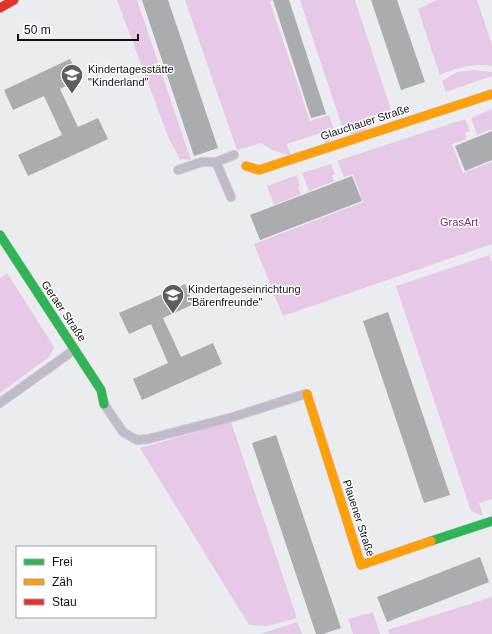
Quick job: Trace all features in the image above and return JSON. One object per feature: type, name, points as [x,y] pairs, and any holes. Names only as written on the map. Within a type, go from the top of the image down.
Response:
[{"type":"street","points":[[0,8],[14,0]]},
{"type":"street","name":"Glauchauer Straße","points":[[246,166],[259,170],[492,94]]},
{"type":"street","name":"Geraer Straße","points":[[0,235],[101,390],[104,404]]},
{"type":"street","name":"Plauener Straße","points":[[307,394],[361,565],[492,521]]},
{"type":"lane","points":[[178,170],[202,162],[216,162],[234,155]]},
{"type":"lane","points":[[216,162],[231,197]]},
{"type":"lane","points":[[0,403],[75,349]]},
{"type":"lane","points":[[104,404],[122,432],[137,440],[148,439],[232,417],[307,394]]},
{"type":"green space","points":[[117,0],[137,0],[191,160],[180,159],[169,139]]},
{"type":"green space","points":[[185,0],[274,0],[270,2],[310,121],[329,115],[336,136],[325,144],[321,133],[287,144],[291,156],[272,150],[261,143],[237,150]]},
{"type":"green space","points":[[300,0],[355,0],[391,110],[363,119],[366,131],[352,134],[342,126]]},
{"type":"green space","points":[[437,0],[477,0],[492,45],[492,66],[478,65],[465,67],[440,75],[418,9]]},
{"type":"green space","points":[[473,70],[492,72],[492,76],[446,92],[442,81],[457,72]]},
{"type":"green space","points":[[492,109],[492,129],[477,135],[471,118]]},
{"type":"green space","name":"GrasArt","points":[[465,119],[470,131],[465,133],[467,139],[452,144],[463,173],[492,162],[492,244],[283,316],[254,244],[363,202],[353,174],[344,177],[337,161]]},
{"type":"green space","points":[[331,164],[335,174],[332,176],[334,181],[309,191],[302,173]]},
{"type":"green space","points":[[297,175],[300,186],[298,187],[301,194],[274,205],[267,186]]},
{"type":"green space","points":[[489,255],[492,262],[492,499],[479,503],[483,516],[471,511],[396,286]]},
{"type":"green space","points":[[7,273],[54,347],[49,357],[0,393],[0,278]]},
{"type":"green space","points":[[231,422],[297,618],[268,626],[249,625],[140,448]]},
{"type":"green space","points":[[492,597],[492,634],[389,634],[388,630]]},
{"type":"green space","points":[[373,612],[380,634],[353,634],[348,619]]},
{"type":"green space","points":[[297,622],[302,634],[260,634]]},
{"type":"building","points":[[142,0],[168,0],[218,148],[194,156]]},
{"type":"building","points":[[273,0],[289,0],[326,114],[311,118]]},
{"type":"building","points":[[371,0],[397,0],[425,82],[401,90]]},
{"type":"building","points":[[70,59],[80,79],[60,89],[78,127],[98,118],[108,139],[28,176],[18,155],[62,135],[44,96],[13,110],[4,90]]},
{"type":"building","points":[[492,131],[492,160],[465,171],[455,146]]},
{"type":"building","points":[[352,176],[362,201],[260,240],[250,215]]},
{"type":"building","points":[[185,284],[194,304],[163,318],[181,357],[213,343],[222,364],[142,400],[133,379],[168,363],[151,324],[129,334],[119,313]]},
{"type":"building","points":[[388,312],[450,495],[424,503],[363,321]]},
{"type":"building","points":[[276,435],[341,628],[323,634],[316,634],[252,443]]},
{"type":"building","points":[[480,557],[489,582],[387,622],[377,597]]},
{"type":"traffic: fast","points":[[0,235],[101,390],[104,404]]},
{"type":"traffic: fast","points":[[431,541],[492,521]]},
{"type":"traffic: slow","points":[[246,166],[259,170],[492,94]]},
{"type":"traffic: slow","points":[[307,394],[361,565],[431,541]]},
{"type":"traffic: jam","points":[[0,8],[14,0]]},
{"type":"place","name":"Kindertagesstätte \"Kinderland\"","points":[[72,94]]},
{"type":"place","name":"Kindertageseinrichtung \"Bärenfreunde\"","points":[[173,314]]}]
